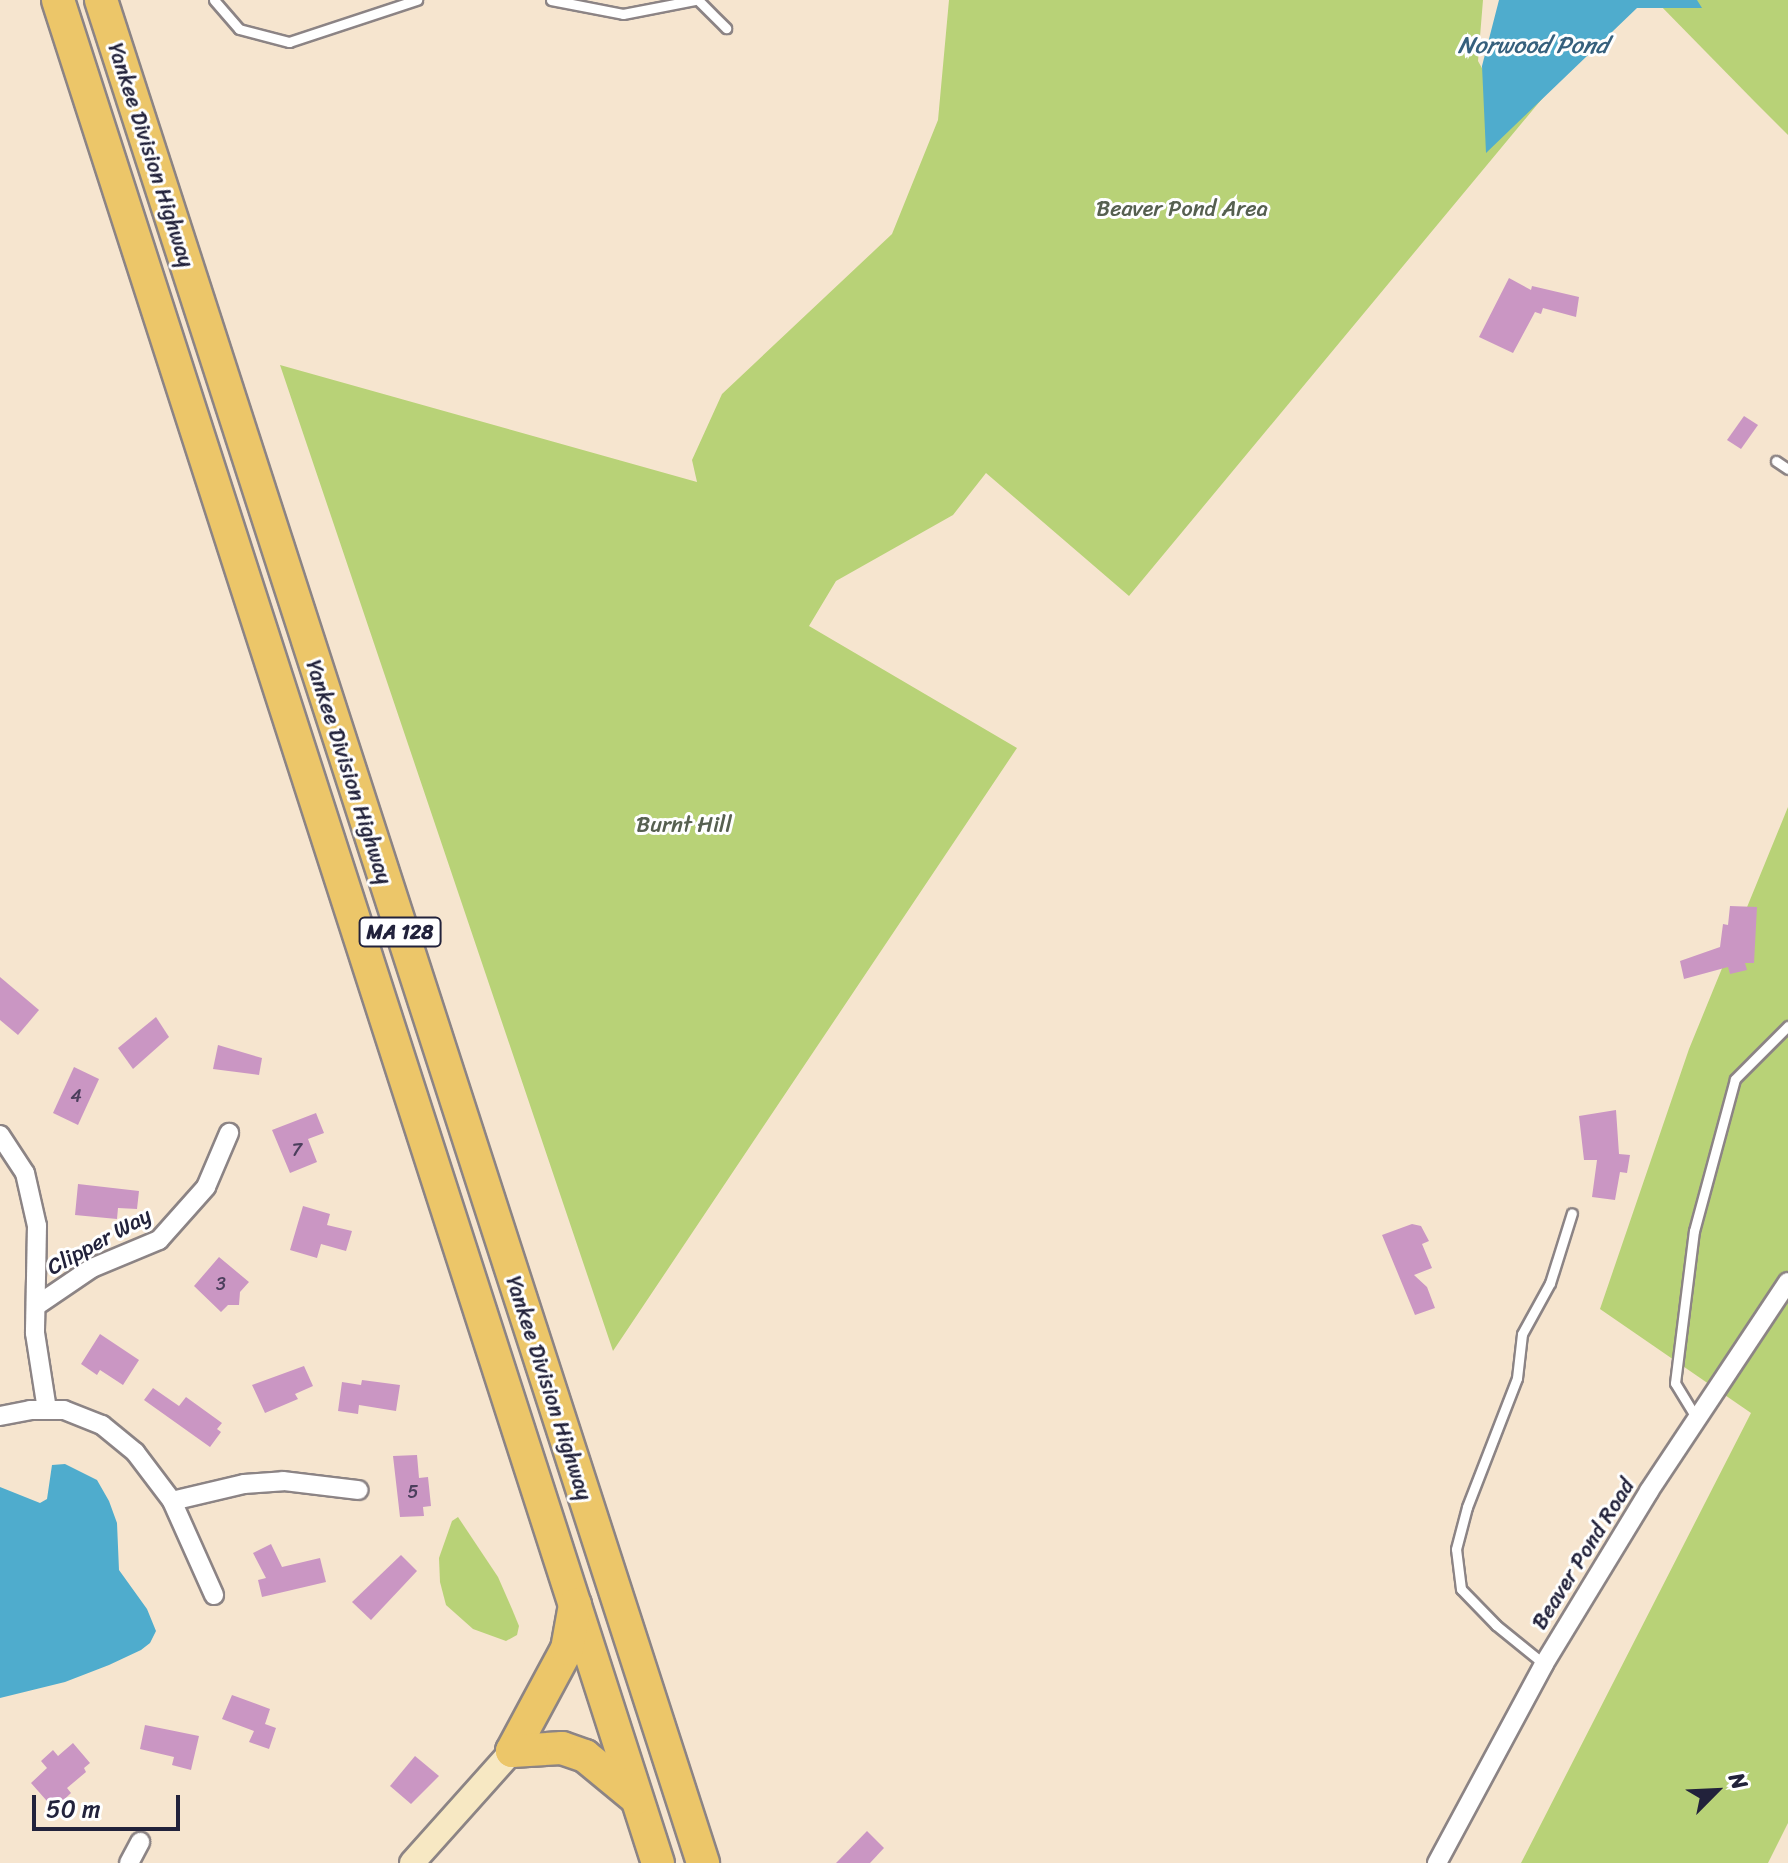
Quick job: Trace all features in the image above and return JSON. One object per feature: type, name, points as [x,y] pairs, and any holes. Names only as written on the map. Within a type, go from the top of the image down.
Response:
[{"type":"highway","name":"Yankee Division Highway","points":[[58,0],[658,1863]]},
{"type":"highway","name":"Yankee Division Highway","points":[[101,0],[703,1863]]},
{"type":"highway","points":[[512,1751],[567,1649],[576,1601]]},
{"type":"highway","points":[[512,1751],[562,1748],[585,1756],[609,1772],[639,1801]]},
{"type":"main road","points":[[412,1863],[512,1751]]},
{"type":"street","name":"Clipper Way","points":[[36,1306],[92,1268],[159,1240],[206,1187],[229,1133]]},
{"type":"street","points":[[0,1135],[25,1173],[37,1226],[35,1333],[47,1410]]},
{"type":"street","name":"Beaver Pond Road","points":[[1437,1863],[1544,1664],[1697,1419],[1788,1282]]},
{"type":"street","points":[[0,1416],[64,1410],[102,1425],[135,1452],[172,1501],[214,1595]]},
{"type":"street","points":[[172,1501],[244,1484],[283,1481],[358,1490]]},
{"type":"street","points":[[129,1863],[140,1842]]},
{"type":"lane","points":[[214,0],[239,29],[289,42],[417,0]]},
{"type":"lane","points":[[551,0],[623,14],[696,0],[726,28]]},
{"type":"lane","points":[[1776,461],[1788,469]]},
{"type":"lane","points":[[1697,1419],[1675,1383],[1694,1231],[1735,1079],[1788,1026]]},
{"type":"lane","points":[[1544,1664],[1496,1625],[1461,1589],[1456,1549],[1467,1507],[1517,1378],[1522,1334],[1550,1283],[1572,1213]]},
{"type":"green space","name":"Burnt Hill","points":[[949,0],[1483,0],[1478,61],[1483,70],[1624,0],[1129,596],[986,473],[953,515],[836,581],[809,626],[1017,748],[613,1351],[280,365],[697,482],[692,460],[722,394],[892,234],[938,120]]},
{"type":"green space","points":[[1655,0],[1788,0],[1788,135],[1755,102]]},
{"type":"green space","points":[[1788,807],[1788,1823],[1768,1863],[1521,1863],[1751,1413],[1600,1309],[1689,1049]]},
{"type":"green space","points":[[458,1517],[498,1577],[519,1626],[517,1635],[506,1641],[473,1629],[446,1605],[440,1582],[439,1558],[452,1521]]},
{"type":"water","name":"Norwood Pond","points":[[1499,0],[1697,0],[1702,8],[1637,8],[1486,153],[1482,66]]},
{"type":"water","points":[[65,1464],[97,1480],[109,1501],[117,1523],[119,1570],[147,1609],[156,1631],[150,1643],[141,1650],[109,1665],[65,1682],[0,1698],[0,1487],[40,1503],[47,1499],[52,1465]]},
{"type":"building","points":[[1509,278],[1531,290],[1532,286],[1579,297],[1576,317],[1543,308],[1541,314],[1535,312],[1513,353],[1479,337]]},
{"type":"building","points":[[1744,416],[1758,425],[1741,449],[1727,440]]},
{"type":"building","points":[[1730,906],[1757,907],[1754,963],[1745,963],[1747,970],[1730,974],[1728,967],[1684,979],[1680,961],[1720,947],[1723,924],[1728,925]]},
{"type":"building","points":[[0,977],[39,1010],[18,1035],[0,1020]]},
{"type":"building","points":[[156,1017],[169,1037],[133,1069],[118,1048]]},
{"type":"building","points":[[218,1045],[262,1058],[259,1075],[213,1069]]},
{"type":"building","points":[[74,1067],[99,1079],[78,1125],[53,1113]]},
{"type":"building","points":[[1616,1110],[1619,1154],[1630,1155],[1627,1173],[1620,1172],[1615,1200],[1592,1197],[1597,1160],[1584,1160],[1579,1116]]},
{"type":"building","points":[[316,1113],[324,1133],[308,1139],[317,1162],[290,1173],[272,1130]]},
{"type":"building","points":[[78,1184],[139,1191],[137,1209],[118,1208],[117,1219],[75,1215]]},
{"type":"building","points":[[303,1206],[330,1214],[327,1225],[352,1231],[346,1251],[321,1244],[317,1258],[290,1250]]},
{"type":"building","points":[[1412,1224],[1421,1226],[1429,1241],[1422,1244],[1432,1268],[1414,1275],[1427,1287],[1435,1308],[1415,1315],[1382,1235]]},
{"type":"building","points":[[219,1257],[249,1282],[240,1292],[239,1305],[228,1305],[221,1312],[194,1286]]},
{"type":"building","points":[[100,1334],[139,1360],[123,1385],[100,1370],[97,1375],[81,1364]]},
{"type":"building","points":[[304,1366],[313,1386],[295,1394],[298,1399],[265,1413],[252,1385]]},
{"type":"building","points":[[362,1380],[400,1385],[396,1411],[359,1405],[358,1414],[338,1411],[342,1382],[361,1385]]},
{"type":"building","points":[[153,1388],[179,1406],[186,1397],[222,1423],[217,1429],[221,1432],[210,1447],[144,1400]]},
{"type":"building","points":[[417,1455],[419,1478],[428,1477],[431,1506],[423,1507],[424,1516],[400,1517],[393,1456]]},
{"type":"building","points":[[271,1544],[282,1567],[320,1558],[326,1582],[262,1597],[258,1580],[266,1578],[253,1553]]},
{"type":"building","points":[[401,1555],[417,1571],[371,1620],[352,1602]]},
{"type":"building","points":[[232,1695],[270,1709],[265,1724],[276,1728],[269,1749],[249,1742],[254,1731],[222,1719]]},
{"type":"building","points":[[145,1725],[199,1736],[191,1770],[172,1765],[174,1757],[140,1749]]},
{"type":"building","points":[[73,1743],[90,1763],[84,1768],[86,1772],[67,1788],[71,1793],[54,1809],[31,1783],[47,1768],[41,1761],[53,1750],[58,1756]]},
{"type":"building","points":[[415,1756],[439,1776],[411,1804],[390,1786]]},
{"type":"building","points":[[867,1831],[884,1848],[870,1863],[836,1863]]},
{"type":"park label","name":"Beaver Pond Area","points":[[1182,209]]}]
